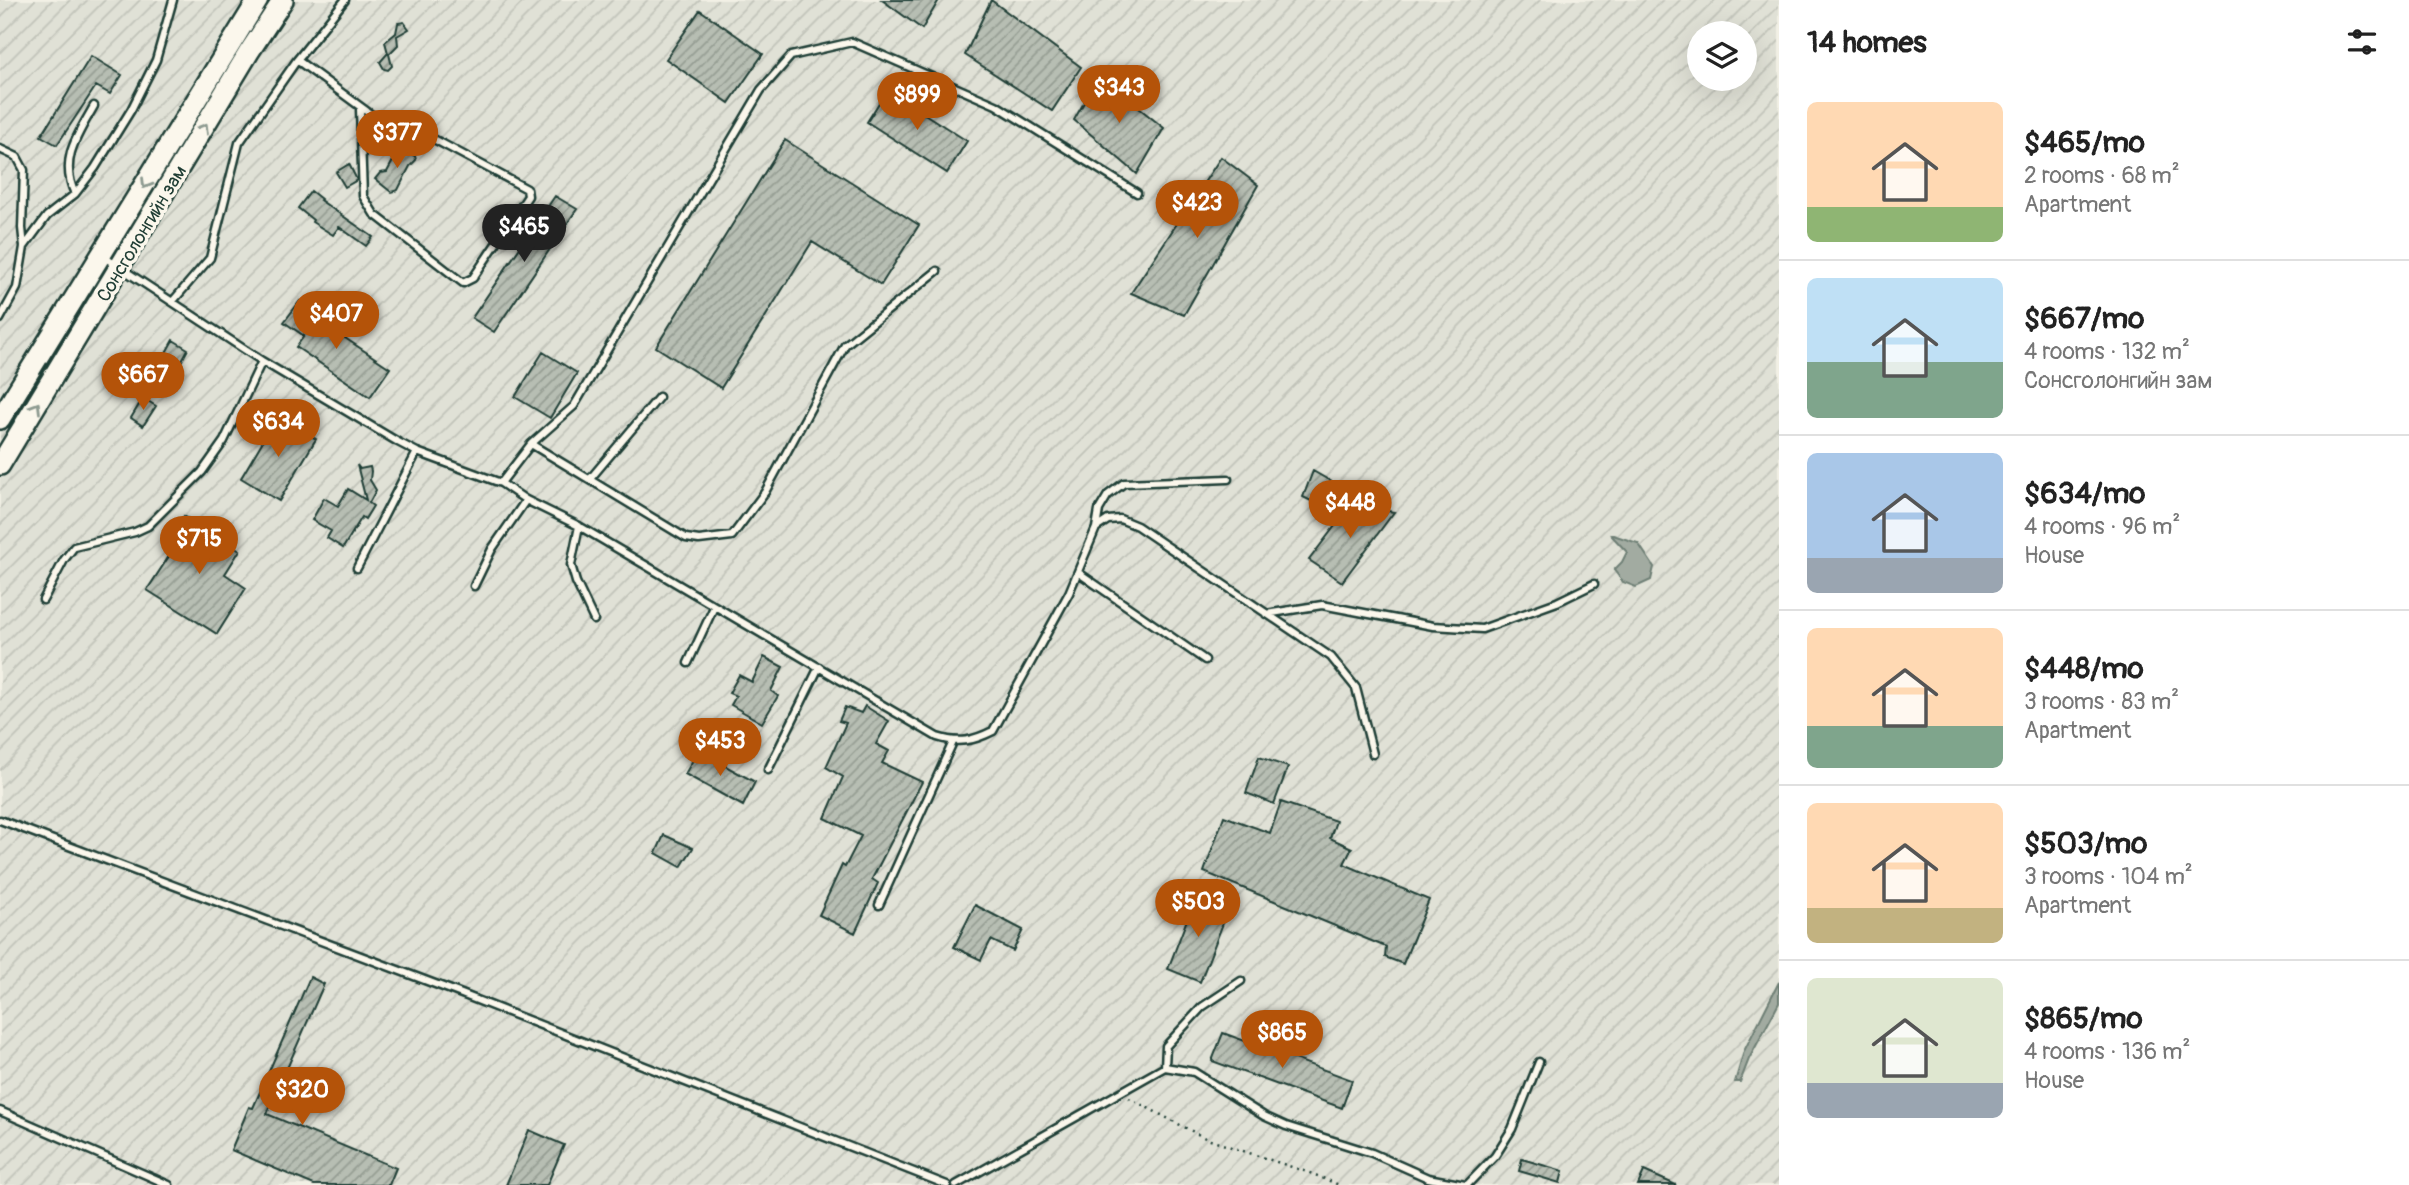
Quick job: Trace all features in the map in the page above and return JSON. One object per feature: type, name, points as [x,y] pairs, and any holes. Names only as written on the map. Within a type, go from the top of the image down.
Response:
[{"type":"main road","name":"Сонсголонгийн зам","points":[[0,419],[258,0]]},
{"type":"main road","name":"Сонсголонгийн зам","points":[[0,465],[283,0]]},
{"type":"lane","points":[[24,247],[47,216],[75,194],[150,76],[173,0]]},
{"type":"lane","points":[[173,300],[209,258],[239,143],[297,60],[345,0]]},
{"type":"lane","points":[[501,483],[531,444],[574,406],[761,90],[791,56],[852,41],[996,105],[1137,193]]},
{"type":"lane","points":[[297,60],[360,109],[388,127],[415,129],[527,189],[528,196],[468,282],[463,282],[368,207],[363,196],[360,109]]},
{"type":"lane","points":[[75,194],[68,180],[68,162],[74,141],[94,106]]},
{"type":"lane","points":[[0,149],[17,157],[24,170],[24,247],[17,288],[0,318]]},
{"type":"lane","points":[[102,256],[262,360],[417,452],[501,483],[526,500],[579,526],[937,737],[953,742],[974,741],[993,731],[1079,573],[1096,528],[1099,510],[1108,495],[1124,483],[1228,479]]},
{"type":"lane","points":[[531,444],[686,538],[699,540],[732,536],[765,492],[845,345],[937,271]]},
{"type":"lane","points":[[43,600],[74,547],[135,533],[148,526],[202,472],[224,441],[262,360]]},
{"type":"lane","points":[[590,479],[659,397]]},
{"type":"lane","points":[[357,568],[417,452]]},
{"type":"lane","points":[[474,586],[492,549],[526,500]]},
{"type":"lane","points":[[1096,528],[1108,520],[1120,519],[1137,526],[1331,657],[1356,688],[1373,754]]},
{"type":"lane","points":[[579,526],[571,565],[594,620]]},
{"type":"lane","points":[[1079,573],[1205,660]]},
{"type":"lane","points":[[1266,614],[1322,605],[1433,626],[1482,629],[1557,602],[1594,584]]},
{"type":"lane","points":[[688,663],[714,607]]},
{"type":"lane","points":[[768,770],[819,667]]},
{"type":"lane","points":[[879,905],[953,742]]},
{"type":"lane","points":[[0,820],[472,998],[947,1185]]},
{"type":"lane","points":[[1165,1067],[1166,1046],[1202,1007],[1241,981]]},
{"type":"lane","points":[[956,1185],[1165,1067],[1194,1072],[1264,1116],[1286,1126],[1372,1153],[1428,1178],[1466,1185],[1495,1156],[1512,1129],[1539,1062]]},
{"type":"lane","points":[[0,1111],[169,1185]]},
{"type":"path","points":[[1121,1094],[1207,1139],[1339,1185]]},
{"type":"shaded area","points":[[0,0],[1779,0],[1779,1185],[0,1185]]},
{"type":"shaded area","points":[[1610,534],[1638,543],[1654,567],[1651,580],[1636,587],[1623,582],[1614,570],[1627,552]]},
{"type":"shaded area","points":[[1779,982],[1779,1003],[1749,1059],[1740,1082],[1735,1082],[1744,1051]]},
{"type":"building","points":[[882,0],[939,0],[922,29]]},
{"type":"building","points":[[991,0],[1081,67],[1052,111],[965,55]]},
{"type":"building","points":[[700,10],[763,54],[729,103],[666,59]]},
{"type":"building","points":[[404,22],[409,29],[397,36],[398,45],[389,54],[392,66],[388,70],[384,69],[380,62],[388,53],[385,42],[396,33],[398,23]]},
{"type":"building","points":[[91,56],[122,75],[110,94],[96,86],[57,145],[41,136]]},
{"type":"building","points":[[1099,76],[1164,128],[1137,174],[1074,120]]},
{"type":"building","points":[[887,90],[967,141],[947,173],[867,122]]},
{"type":"building","points":[[785,140],[919,225],[881,285],[812,242],[721,388],[656,347]]},
{"type":"building","points":[[398,145],[404,146],[416,160],[398,190],[391,192],[375,179],[380,173],[387,172]]},
{"type":"building","points":[[1221,157],[1258,185],[1184,315],[1131,293]]},
{"type":"building","points":[[349,164],[357,180],[345,187],[336,172]]},
{"type":"building","points":[[311,191],[373,237],[366,246],[339,227],[333,235],[312,222],[313,220],[298,208]]},
{"type":"building","points":[[555,196],[577,209],[494,332],[472,318]]},
{"type":"building","points":[[300,301],[315,312],[312,316],[390,368],[370,397],[296,347],[304,336],[284,322]]},
{"type":"building","points":[[173,340],[188,349],[180,364],[176,362],[164,382],[153,376]]},
{"type":"building","points":[[543,352],[577,373],[550,418],[515,397]]},
{"type":"building","points":[[143,398],[156,406],[143,426],[131,418]]},
{"type":"building","points":[[277,417],[316,439],[279,501],[241,478]]},
{"type":"building","points":[[357,465],[360,469],[370,467],[370,480],[376,490],[369,503],[373,506],[365,519],[362,517],[343,548],[327,538],[331,531],[312,520],[324,498],[338,506],[348,489],[366,500]]},
{"type":"building","points":[[1313,471],[1337,485],[1325,508],[1303,497]]},
{"type":"building","points":[[1351,505],[1394,512],[1342,582],[1309,560]]},
{"type":"building","points":[[184,516],[240,550],[225,574],[246,588],[217,634],[147,590],[173,550],[166,546]]},
{"type":"building","points":[[764,657],[783,667],[771,691],[778,696],[762,723],[731,705],[736,696],[729,693],[739,675],[752,682]]},
{"type":"building","points":[[865,706],[889,721],[876,744],[889,751],[882,763],[922,782],[872,879],[878,883],[855,933],[819,915],[842,865],[845,867],[861,836],[825,818],[843,777],[826,767],[846,723],[839,721],[845,707],[861,713]]},
{"type":"building","points":[[698,751],[755,782],[743,806],[685,774]]},
{"type":"building","points":[[1259,757],[1288,767],[1274,804],[1246,793]]},
{"type":"building","points":[[1281,802],[1336,821],[1330,838],[1352,848],[1344,864],[1429,900],[1403,964],[1385,957],[1386,947],[1204,872],[1224,816],[1270,833]]},
{"type":"building","points":[[664,835],[693,848],[681,867],[656,853]]},
{"type":"building","points":[[1196,896],[1229,908],[1200,982],[1168,969]]},
{"type":"building","points":[[975,905],[1023,930],[1013,951],[991,940],[981,960],[954,947]]},
{"type":"building","points":[[310,977],[324,984],[267,1114],[396,1168],[389,1185],[314,1185],[231,1150],[249,1107],[253,1108]]},
{"type":"building","points":[[1223,1033],[1352,1080],[1342,1108],[1212,1061]]},
{"type":"building","points":[[529,1130],[564,1145],[547,1185],[506,1185]]},
{"type":"building","points":[[1522,1159],[1563,1171],[1560,1183],[1519,1171]]},
{"type":"building","points":[[1644,1171],[1676,1185],[1638,1185]]}]
